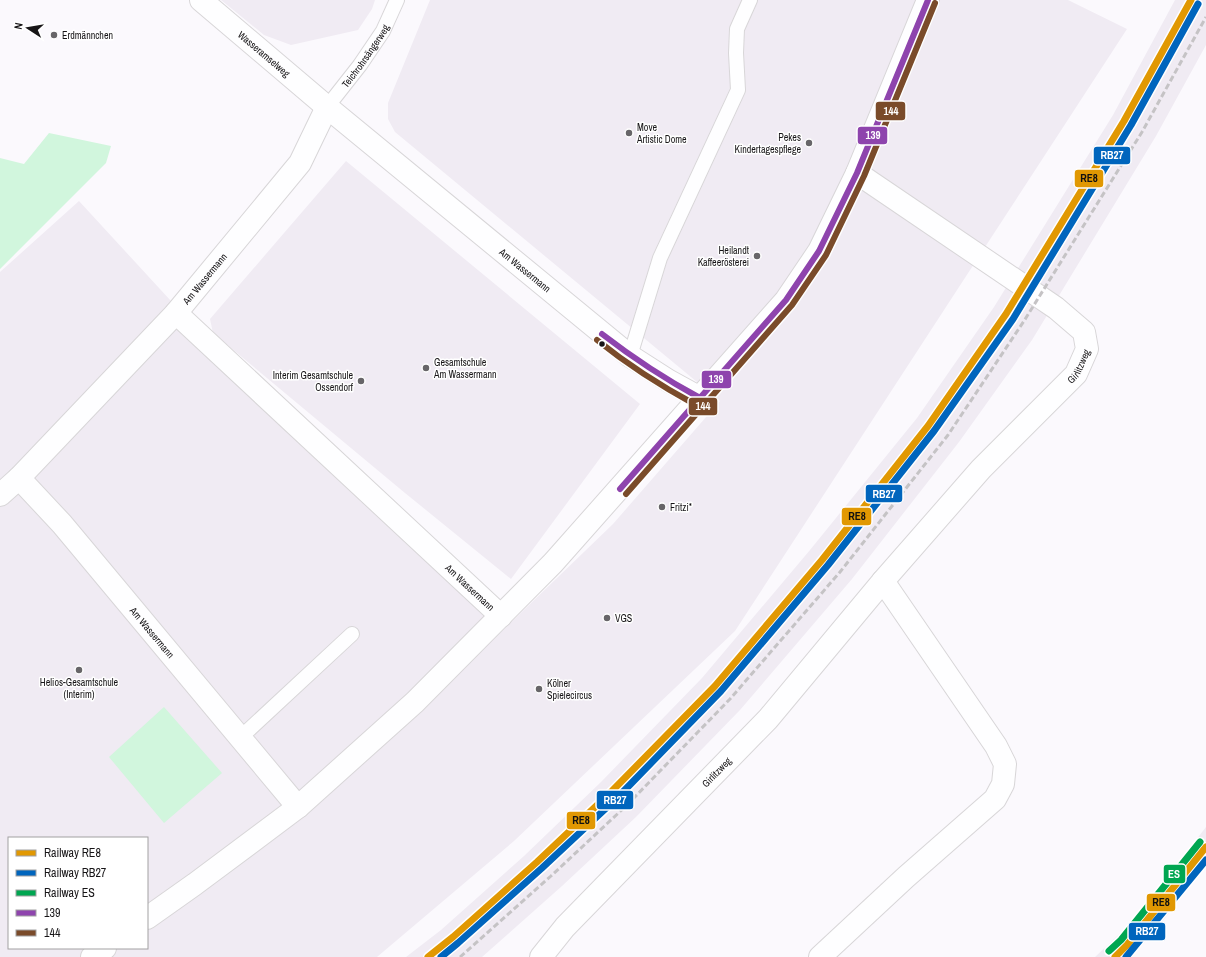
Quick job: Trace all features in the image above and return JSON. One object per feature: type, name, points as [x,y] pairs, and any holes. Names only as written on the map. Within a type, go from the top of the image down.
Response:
[{"type":"street","name":"Wasseramselweg","points":[[201,0],[327,107]]},
{"type":"street","points":[[700,398],[786,300],[819,251],[857,173],[928,0]]},
{"type":"street","name":"Am Wassermann","points":[[0,495],[19,478],[176,313],[300,163],[327,107],[630,356],[669,381],[700,398],[553,563],[415,702],[298,807],[148,917]]},
{"type":"street","name":"Girlitzweg","points":[[541,957],[565,927],[768,719],[883,581],[981,469],[1076,374],[1087,349],[1084,332],[1056,308],[857,173]]},
{"type":"street","name":"Am Wassermann","points":[[176,313],[501,616]]},
{"type":"street","name":"Am Wassermann","points":[[19,478],[62,524],[298,807]]},
{"type":"street","points":[[820,957],[906,877],[995,799],[1003,784],[1005,764],[996,746],[883,581]]},
{"type":"street","points":[[92,957],[104,949]]},
{"type":"lane","name":"Teichrohrsängerweg","points":[[327,107],[360,66],[383,31],[397,0]]},
{"type":"lane","points":[[630,356],[660,258],[738,90],[736,53],[737,29],[750,0]]},
{"type":"lane","points":[[240,738],[352,634]]},
{"type":"shaded area","points":[[221,0],[375,0],[372,9],[358,30],[291,45],[264,35]]},
{"type":"shaded area","points":[[430,0],[1068,0],[1127,29],[735,631],[514,841],[377,957],[0,957],[0,272],[79,201],[194,326],[432,542],[500,633],[613,524],[720,401],[395,132],[388,119],[388,103]]},
{"type":"shaded area","points":[[1175,0],[1206,0],[1206,45],[1156,136],[1032,340],[959,442],[852,579],[740,710],[636,817],[562,886],[482,957],[406,957],[441,930],[524,856],[601,782],[702,678],[810,550],[917,418],[994,307],[1113,115]]},
{"type":"shaded area","name":"Gesamtschule Am Wassermann","points":[[346,161],[640,404],[511,579],[213,333],[210,319]]},
{"type":"shaded area","points":[[1206,827],[1206,866],[1151,936],[1130,957],[1095,957],[1133,921]]},
{"type":"green space","points":[[49,133],[111,146],[106,163],[0,269],[0,158],[24,164]]},
{"type":"green space","points":[[164,707],[222,773],[164,823],[109,757]]},
{"type":"railway","points":[[460,957],[551,876],[627,805],[730,699],[840,572],[948,435],[1024,321],[1142,132],[1206,17]]},
{"type":"rail line","name":"RE8","points":[[428,957],[453,937],[537,862],[612,791],[715,686],[822,560],[928,426],[1006,314],[1124,121],[1191,0]]},
{"type":"rail line","name":"RB27","points":[[441,957],[542,868],[618,797],[721,691],[828,565],[934,431],[1013,319],[1131,125],[1198,4]]},
{"type":"rail line","name":"ES","points":[[1109,951],[1121,940],[1200,842]]},
{"type":"rail line","name":"RE8","points":[[1115,957],[1127,945],[1206,847]]},
{"type":"rail line","name":"RB27","points":[[1126,957],[1206,860]]},
{"type":"transit line","name":"139","points":[[620,489],[786,300],[819,251],[857,173],[928,0]]},
{"type":"transit line","name":"144","points":[[626,494],[792,305],[826,255],[864,176],[935,3]]},
{"type":"transit line","name":"139","points":[[602,334],[650,368],[700,398]]},
{"type":"transit line","name":"144","points":[[597,340],[645,375],[696,405]]},
{"type":"place","name":"Erdmännchen","points":[[54,35]]},
{"type":"place","name":"Move Artistic Dome","points":[[629,133]]},
{"type":"place","name":"Pekes Kindertagespflege","points":[[809,143]]},
{"type":"place","name":"Heilandt Kaffeerösterei","points":[[757,256]]},
{"type":"place","name":"Gesamtschule Am Wassermann","points":[[426,368]]},
{"type":"place","name":"Interim Gesamtschule Ossendorf","points":[[361,381]]},
{"type":"place","name":"Fritzi*","points":[[662,507]]},
{"type":"place","name":"VGS","points":[[607,618]]},
{"type":"place","name":"Helios-Gesamtschule (Interim)","points":[[79,670]]},
{"type":"place","name":"Kölner Spielecircus","points":[[539,689]]}]
